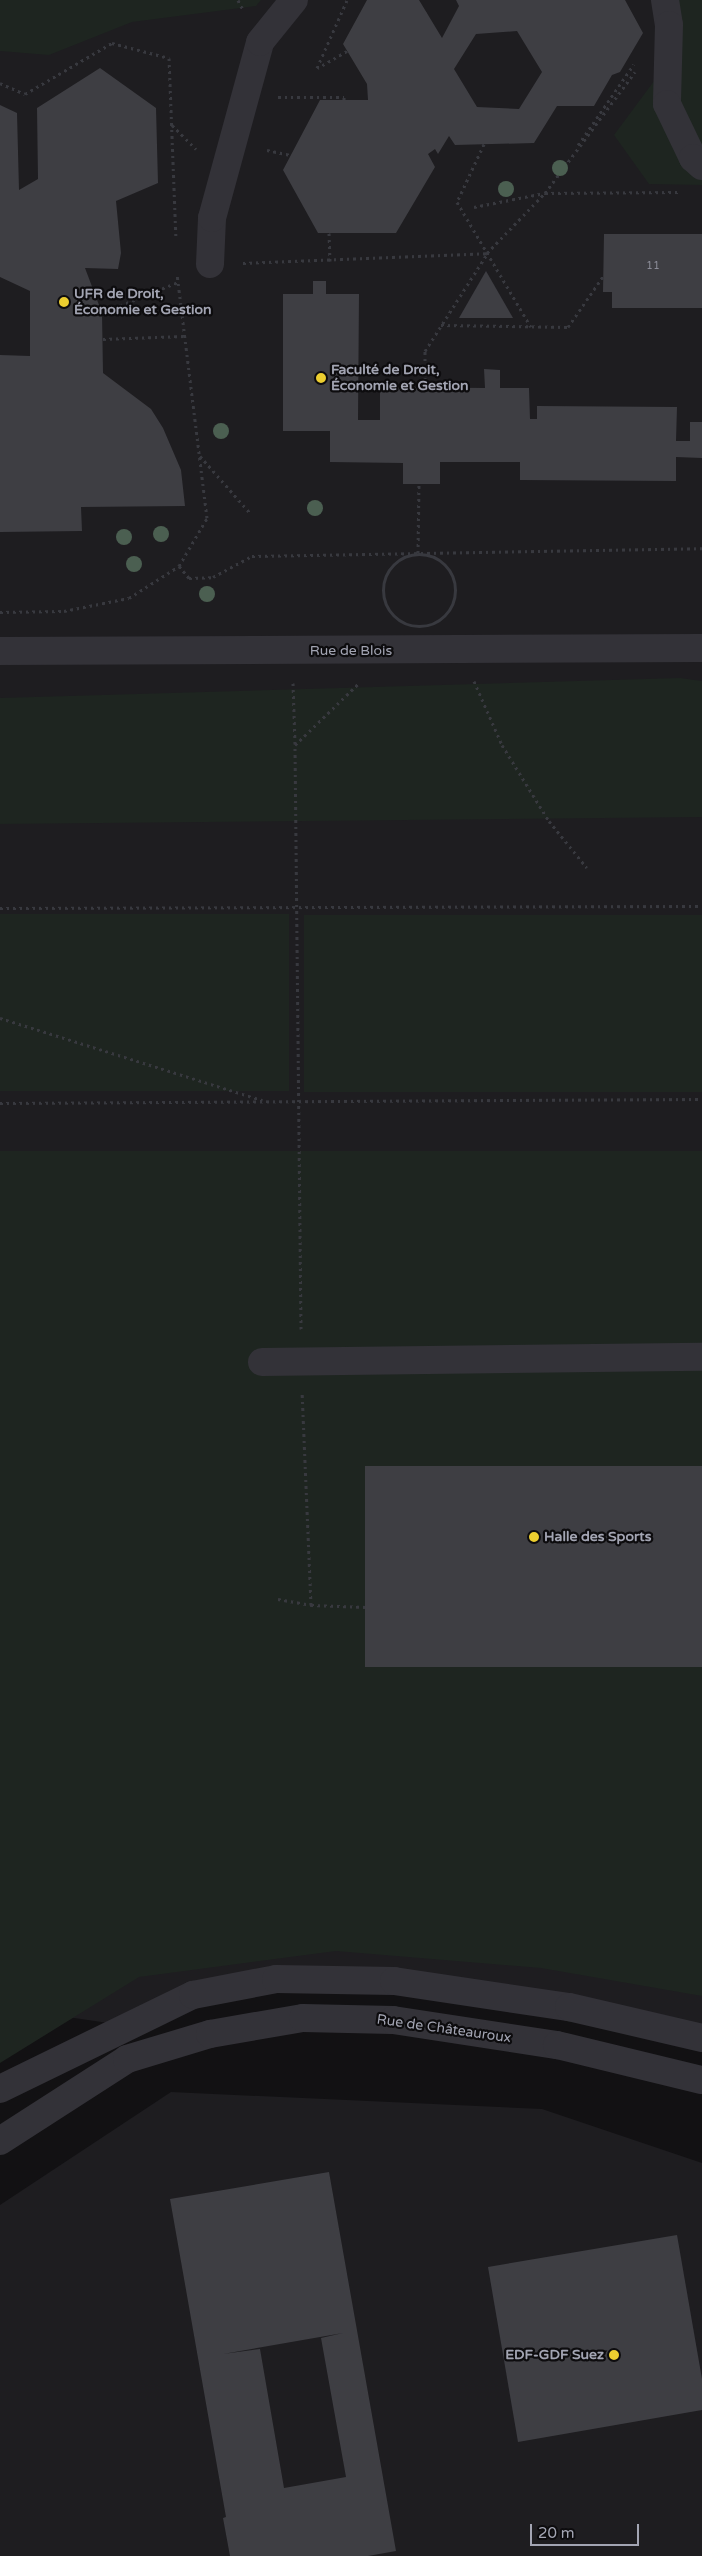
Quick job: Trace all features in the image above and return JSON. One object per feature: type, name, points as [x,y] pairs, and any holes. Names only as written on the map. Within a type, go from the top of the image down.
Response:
[{"type":"street","points":[[210,264],[212,218],[260,42],[294,0]]},
{"type":"street","points":[[665,0],[669,25],[667,104],[693,158],[702,166]]},
{"type":"street","name":"Rue de Blois","points":[[0,651],[372,652],[702,648]]},
{"type":"street","points":[[262,1362],[702,1356]]},
{"type":"street","points":[[0,2089],[193,1995],[276,1979],[394,1980],[569,2007],[702,2038]]},
{"type":"street","name":"Rue de Châteauroux","points":[[0,2141],[127,2059],[210,2034],[303,2018],[393,2020],[538,2042],[702,2080]]},
{"type":"path","points":[[347,0],[317,68],[347,51]]},
{"type":"path","points":[[0,84],[25,94],[112,43],[169,58],[176,243]]},
{"type":"path","points":[[545,193],[635,62]]},
{"type":"path","points":[[425,387],[425,351],[487,253],[545,193],[640,66]]},
{"type":"path","points":[[245,97],[344,96],[344,100]]},
{"type":"path","points":[[484,144],[457,202],[531,327]]},
{"type":"path","points":[[267,150],[290,155]]},
{"type":"path","points":[[474,207],[545,193],[684,192]]},
{"type":"path","points":[[329,233],[330,261]]},
{"type":"path","points":[[102,313],[178,282],[210,264],[330,261],[487,253]]},
{"type":"path","points":[[0,612],[64,611],[129,598],[179,566],[207,518],[177,272]]},
{"type":"path","points":[[441,325],[568,326],[604,275]]},
{"type":"path","points":[[103,339],[185,336]]},
{"type":"path","points":[[200,455],[251,514]]},
{"type":"path","points":[[418,502],[419,484],[418,553]]},
{"type":"path","points":[[179,566],[190,578],[213,577],[252,556],[702,548]]},
{"type":"path","points":[[418,553],[428,554],[443,563],[453,577],[455,589],[454,600],[441,619],[420,626],[396,618],[388,608],[383,590],[387,572],[395,562],[418,553]]},
{"type":"path","points":[[462,650],[481,701],[502,745],[549,821],[587,868]]},
{"type":"path","points":[[292,651],[302,1447],[310,1605]]},
{"type":"path","points":[[294,745],[369,672],[372,652]]},
{"type":"path","points":[[0,908],[702,906]]},
{"type":"path","points":[[0,1018],[265,1101]]},
{"type":"path","points":[[0,1103],[702,1099]]},
{"type":"path","points":[[278,1599],[310,1605],[366,1607]]},
{"type":"shaded area","points":[[0,0],[702,0],[702,2038],[569,2007],[276,1979],[115,2024],[0,2007]]},
{"type":"shaded area","points":[[0,0],[261,0],[256,6],[132,22],[49,55],[0,51]]},
{"type":"shaded area","points":[[654,0],[702,0],[702,185],[649,184],[614,135],[677,50]]},
{"type":"shaded area","points":[[680,678],[702,681],[702,817],[0,824],[0,698]]},
{"type":"shaded area","points":[[0,914],[289,914],[289,1091],[0,1091]]},
{"type":"shaded area","points":[[304,915],[702,915],[702,1092],[304,1092]]},
{"type":"shaded area","points":[[0,1151],[702,1151],[702,1996],[541,1968],[336,1951],[139,1977],[0,2063]]},
{"type":"shaded area","points":[[171,2092],[542,2109],[702,2163],[702,2556],[0,2556],[0,2205]]},
{"type":"building","points":[[367,0],[419,0],[442,38],[459,6],[456,0],[625,0],[643,33],[620,72],[612,75],[594,106],[557,106],[534,143],[455,145],[449,136],[438,154],[435,149],[428,154],[435,167],[396,233],[318,233],[283,170],[320,100],[368,100],[367,84],[343,44]],"holes":[[[517,31],[542,72],[519,109],[477,107],[454,69],[476,34]]]},
{"type":"building","name":"UFR de Droit, Économie et Gestion","points":[[100,68],[156,108],[158,183],[116,201],[121,253],[118,269],[85,268],[102,313],[103,373],[151,409],[163,428],[181,470],[185,506],[81,507],[82,531],[0,532],[0,355],[30,356],[30,291],[0,277],[0,105],[17,113],[19,190],[38,179],[37,108]]},
{"type":"building","points":[[604,234],[702,234],[702,308],[612,308],[612,292],[603,292]]},
{"type":"building","points":[[486,271],[513,318],[459,318]]},
{"type":"building","name":"Faculté de Droit, Économie et Gestion","points":[[313,281],[326,281],[326,294],[359,294],[358,420],[380,420],[380,387],[485,388],[484,369],[500,370],[500,388],[529,388],[530,419],[537,419],[537,406],[677,407],[676,441],[690,441],[690,422],[702,422],[702,458],[676,457],[676,481],[520,480],[520,462],[440,462],[440,484],[403,484],[403,463],[330,462],[330,431],[283,431],[283,294],[313,294]]},
{"type":"building","name":"Halle des Sports","points":[[365,1466],[702,1466],[702,1667],[365,1667]]},
{"type":"building","points":[[329,2172],[396,2551],[368,2556],[230,2556],[223,2518],[226,2517],[170,2199]],"holes":[[[343,2333],[321,2338],[346,2477],[284,2488],[260,2349],[223,2354]]]},
{"type":"building","points":[[677,2235],[702,2379],[702,2410],[518,2442],[488,2267]]},
{"type":"place","name":"UFR de Droit, Économie et Gestion","points":[[64,302]]},
{"type":"place","name":"Faculté de Droit, Économie et Gestion","points":[[321,378]]},
{"type":"place","name":"Halle des Sports","points":[[534,1537]]},
{"type":"place","name":"EDF-GDF Suez","points":[[614,2355]]}]
